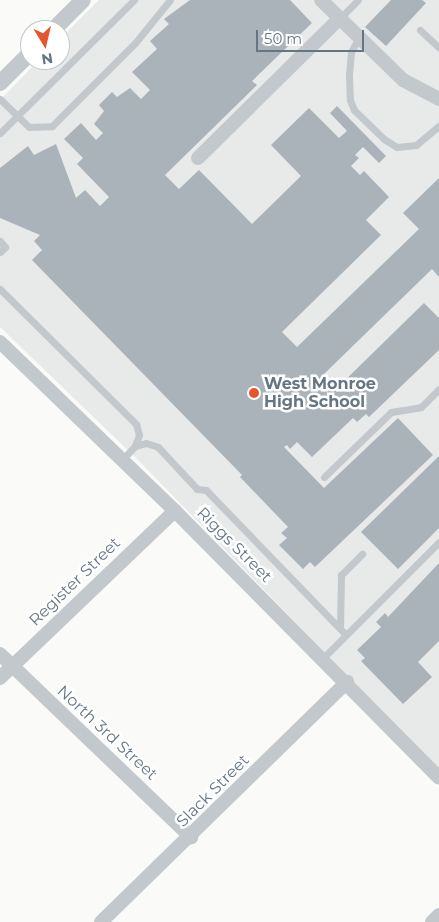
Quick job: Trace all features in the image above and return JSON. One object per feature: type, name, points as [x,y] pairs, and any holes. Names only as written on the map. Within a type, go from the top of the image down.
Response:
[{"type":"street","points":[[63,20],[83,0]]},
{"type":"street","points":[[321,0],[403,80],[439,98]]},
{"type":"street","points":[[198,158],[340,18]]},
{"type":"street","points":[[0,83],[20,63]]},
{"type":"street","name":"Riggs Street","points":[[0,342],[175,511],[347,682],[439,778]]},
{"type":"street","name":"Register Street","points":[[0,678],[175,511]]},
{"type":"street","name":"North 3rd Street","points":[[0,654],[191,837]]},
{"type":"street","name":"Slack Street","points":[[101,922],[191,837],[347,682]]},
{"type":"street","points":[[432,922],[439,915]]},
{"type":"lane","points":[[0,133],[134,0]]},
{"type":"lane","points":[[0,99],[30,127],[52,126],[135,43],[170,0]]},
{"type":"lane","points":[[340,18],[358,0]]},
{"type":"lane","points":[[420,30],[439,48]]},
{"type":"lane","points":[[358,37],[351,52],[349,75],[350,103],[354,110],[384,140],[397,147],[416,145],[439,126]]},
{"type":"lane","points":[[0,241],[5,247],[0,252]]},
{"type":"lane","points":[[0,289],[136,424],[138,435],[135,446],[122,460]]},
{"type":"lane","points":[[324,476],[391,412],[421,407],[439,389]]},
{"type":"lane","points":[[135,446],[146,443],[158,447],[197,489],[206,490],[343,631]]},
{"type":"lane","points":[[323,658],[343,631],[439,542]]},
{"type":"lane","points":[[343,631],[340,574],[362,554]]},
{"type":"shaded area","name":"West Monroe High School","points":[[99,0],[439,0],[439,770],[137,459],[0,327],[0,100],[29,70],[70,70],[70,29]]},
{"type":"building","points":[[190,0],[290,0],[312,23],[252,81],[257,85],[165,175],[179,189],[199,170],[252,224],[301,176],[271,145],[309,108],[339,138],[347,131],[330,113],[337,106],[386,156],[379,163],[363,147],[355,155],[359,158],[351,166],[360,175],[364,171],[389,197],[366,220],[381,235],[282,332],[297,347],[419,229],[403,213],[439,178],[439,277],[432,269],[323,375],[336,389],[424,303],[439,318],[439,350],[369,417],[366,414],[357,422],[353,418],[312,457],[297,442],[290,449],[287,445],[284,447],[324,488],[398,418],[433,455],[315,567],[310,562],[303,569],[279,545],[287,538],[281,533],[288,527],[240,477],[242,475],[32,260],[42,250],[34,241],[40,235],[0,218],[0,168],[28,146],[34,155],[56,144],[76,198],[85,190],[100,206],[109,197],[77,164],[83,158],[64,139],[81,123],[96,140],[103,133],[94,124],[104,111],[99,105],[112,92],[117,97],[130,88],[141,99],[150,90],[132,72],[157,49],[150,41],[169,24],[164,19]]},
{"type":"building","points":[[391,0],[422,0],[426,3],[386,46],[365,27]]},
{"type":"building","points":[[439,456],[439,528],[398,569],[361,532]]},
{"type":"building","points":[[439,563],[439,641],[418,662],[432,677],[403,704],[361,661],[365,658],[357,650],[381,627],[376,622],[385,613],[388,617]]},
{"type":"place","name":"West Monroe High School","points":[[254,393]]}]
